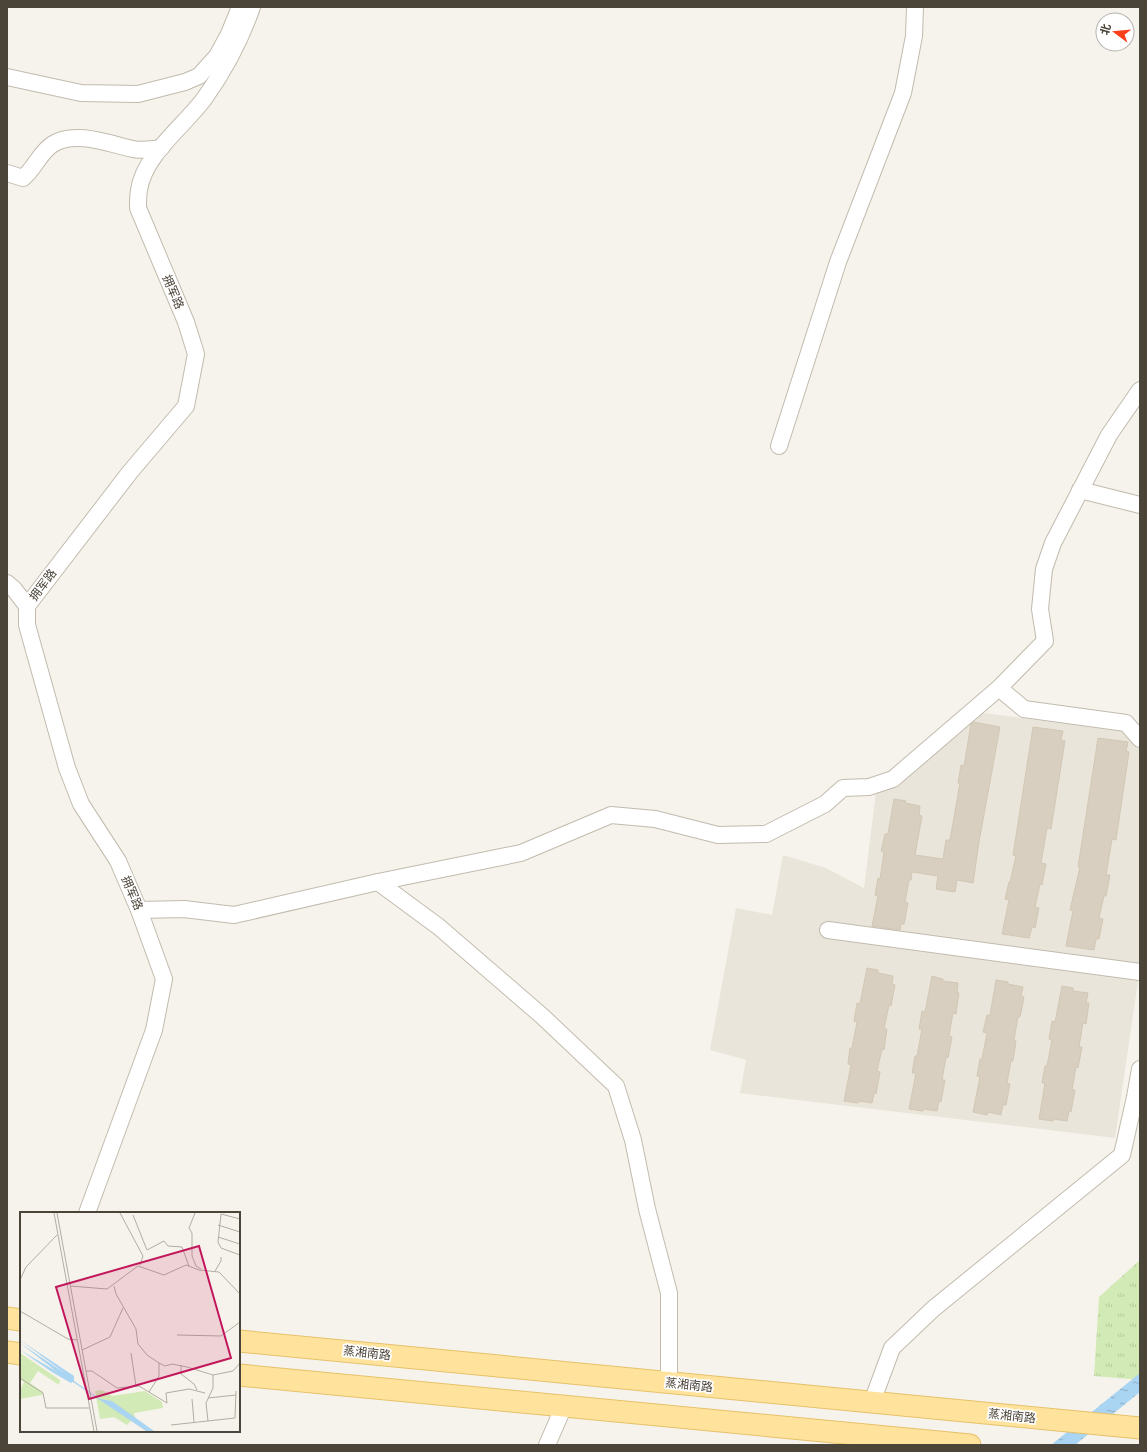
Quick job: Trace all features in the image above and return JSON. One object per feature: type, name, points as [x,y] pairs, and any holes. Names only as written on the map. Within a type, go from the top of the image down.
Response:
[{"type":"main road","points":[[7,1318],[20,1320]]},
{"type":"main road","name":"蒸湘南路","points":[[240,1341],[1140,1428]]},
{"type":"main road","points":[[7,1352],[20,1354]]},
{"type":"main road","points":[[240,1375],[970,1445]]},
{"type":"street","points":[[7,77],[81,93],[138,94],[184,82],[199,76],[217,56],[229,34],[240,7]]},
{"type":"street","name":"拥军路","points":[[87,1212],[154,1030],[164,979],[140,910],[118,861],[81,804],[70,775],[27,625],[27,606],[130,472],[186,406],[196,354],[186,322],[138,208],[139,190],[144,172],[161,148],[208,93],[228,61],[248,19],[252,7]]},
{"type":"street","points":[[780,446],[838,262],[903,93],[914,36],[915,7]]},
{"type":"street","points":[[7,173],[23,178],[27,175],[42,153],[52,144],[66,138],[106,142],[134,150],[161,148]]},
{"type":"street","points":[[140,910],[184,909],[234,915],[378,882],[521,852],[611,815],[655,819],[718,835],[766,834],[825,804],[843,788],[868,787],[893,779],[999,688],[1044,641],[1040,609],[1044,569],[1053,543],[1109,435],[1140,390]]},
{"type":"street","points":[[1080,490],[1140,505]]},
{"type":"street","points":[[7,583],[14,589],[27,606]]},
{"type":"street","points":[[999,688],[1024,709],[1126,723],[1140,739]]},
{"type":"street","points":[[378,882],[439,927],[542,1016],[616,1086],[633,1140],[647,1209],[669,1293],[669,1383]]},
{"type":"street","points":[[828,930],[1140,972]]},
{"type":"street","points":[[872,1402],[892,1348],[933,1309],[1122,1155],[1140,1069]]},
{"type":"street","points":[[548,1445],[564,1406]]},
{"type":"shaded area","points":[[976,712],[1127,732],[1140,747],[1140,968],[1115,1138],[740,1093],[746,1060],[710,1050],[736,908],[772,915],[783,855],[826,868],[864,888],[876,792]]},
{"type":"green space","points":[[1140,1260],[1140,1380],[1094,1376],[1099,1297]]},
{"type":"water","points":[[1140,1373],[1140,1392],[1075,1445],[1051,1445]]},
{"type":"building","points":[[973,722],[1000,727],[973,883],[957,880],[955,892],[936,889],[938,876],[912,872],[905,902],[908,903],[904,924],[901,924],[900,930],[872,926],[878,896],[875,895],[878,878],[880,879],[884,852],[881,851],[885,834],[888,834],[894,799],[920,806],[919,815],[922,816],[915,855],[943,859],[946,840],[950,840],[960,783],[958,783],[961,765],[964,766],[971,724]]},
{"type":"building","points":[[1033,727],[1063,731],[1061,740],[1065,741],[1051,829],[1047,828],[1041,863],[1046,864],[1042,885],[1040,884],[1035,907],[1039,908],[1035,928],[1032,927],[1029,938],[1002,934],[1009,900],[1005,899],[1016,856],[1013,855]]},
{"type":"building","points":[[1098,738],[1128,742],[1126,751],[1129,752],[1116,840],[1112,839],[1106,875],[1110,875],[1106,896],[1104,896],[1099,918],[1103,919],[1099,939],[1096,939],[1094,950],[1066,946],[1073,911],[1070,910],[1080,867],[1078,867]]},
{"type":"building","points":[[867,968],[878,970],[878,973],[893,976],[892,984],[895,985],[891,1006],[889,1005],[884,1029],[887,1029],[884,1050],[882,1049],[877,1071],[880,1072],[876,1094],[874,1093],[872,1103],[859,1101],[858,1103],[844,1101],[851,1065],[848,1064],[850,1048],[852,1048],[857,1022],[854,1021],[857,1003],[860,1004]]},
{"type":"building","points":[[932,976],[943,979],[943,981],[958,983],[957,993],[959,993],[956,1014],[953,1013],[949,1036],[952,1037],[948,1058],[946,1057],[942,1080],[945,1080],[941,1102],[939,1101],[937,1111],[923,1109],[923,1111],[909,1109],[916,1073],[912,1073],[922,1029],[919,1029],[922,1011],[925,1012]]},
{"type":"building","points":[[996,980],[1023,987],[1021,996],[1024,997],[1020,1017],[1018,1017],[1014,1040],[1016,1041],[1013,1061],[1011,1061],[1007,1083],[1010,1084],[1006,1105],[1003,1105],[1001,1115],[988,1112],[987,1115],[973,1112],[980,1077],[977,1076],[980,1059],[982,1059],[987,1033],[983,1032],[987,1015],[990,1015]]},
{"type":"building","points":[[1062,986],[1073,988],[1073,991],[1088,993],[1086,1003],[1089,1003],[1086,1024],[1083,1023],[1079,1047],[1082,1047],[1078,1068],[1076,1067],[1072,1090],[1075,1090],[1071,1112],[1069,1111],[1067,1121],[1053,1119],[1053,1121],[1039,1119],[1045,1083],[1042,1083],[1052,1040],[1049,1039],[1052,1021],[1055,1022]]}]
